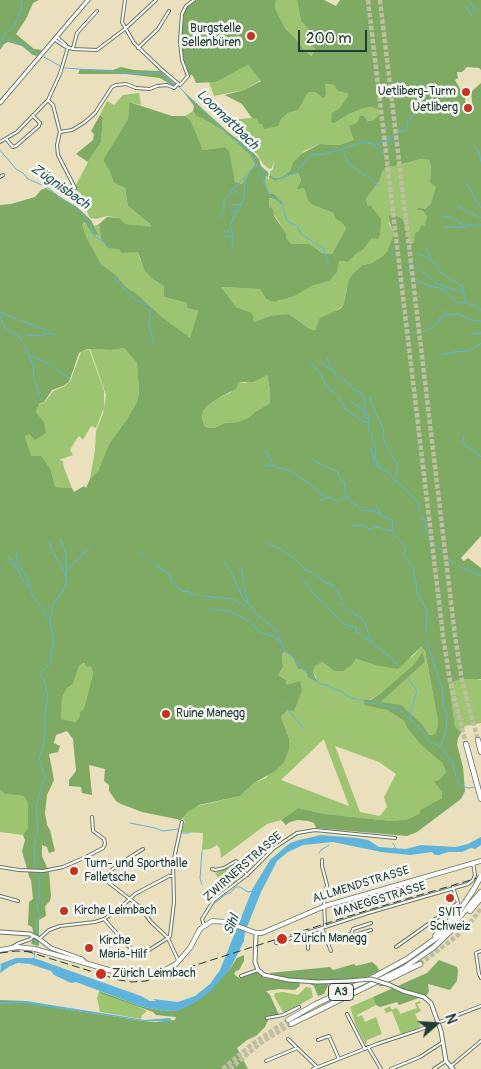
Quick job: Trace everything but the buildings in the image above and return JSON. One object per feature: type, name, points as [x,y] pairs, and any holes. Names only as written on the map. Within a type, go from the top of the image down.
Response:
[{"type":"highway","points":[[478,740],[481,752]]},
{"type":"highway","points":[[466,744],[481,801]]},
{"type":"highway","name":"A3","points":[[414,955],[450,921],[471,894],[481,876]]},
{"type":"highway","name":"A3","points":[[420,964],[394,978],[290,1022],[324,1000],[389,970],[414,955],[460,920],[481,892]]},
{"type":"highway","points":[[352,995],[413,962],[443,938],[481,898]]},
{"type":"main road","points":[[0,103],[88,0]]},
{"type":"main road","name":"ALLMENDSTRASSE","points":[[256,933],[265,932],[325,906],[481,861]]},
{"type":"main road","points":[[0,950],[12,948],[36,949],[136,975],[152,974],[167,969],[179,961],[190,948],[204,925],[216,920],[256,933],[255,962],[260,972],[269,977],[337,982],[371,979],[390,985],[403,992],[426,998],[431,1003],[443,1042],[446,1061],[451,1068]]},
{"type":"main road","points":[[0,932],[22,932],[36,937],[51,948],[80,958],[86,963]]},
{"type":"street","points":[[125,0],[122,16],[126,28],[138,48],[179,84]]},
{"type":"street","points":[[55,38],[73,49],[97,50],[126,28],[156,0]]},
{"type":"street","points":[[60,132],[72,130],[86,122],[95,113],[112,87],[116,85],[126,84],[136,88],[150,89],[167,85],[174,88],[188,76],[180,48],[182,14],[186,6],[194,0]]},
{"type":"street","points":[[73,49],[77,33],[97,11]]},
{"type":"street","points":[[138,48],[158,30],[169,11]]},
{"type":"street","points":[[0,142],[33,116],[48,100],[60,74],[68,47]]},
{"type":"street","points":[[48,100],[53,105],[60,132],[56,145],[58,155],[75,188]]},
{"type":"street","points":[[6,139],[13,147],[16,146],[39,126],[40,123],[33,116]]},
{"type":"street","points":[[0,867],[31,871],[47,870],[63,867],[103,848],[104,840],[93,831],[92,817]]},
{"type":"street","points":[[104,919],[128,946],[134,950],[149,950],[170,936],[174,902],[173,863],[182,822]]},
{"type":"street","name":"ZWIRNERSTRASSE","points":[[204,925],[202,919],[211,903],[247,875],[274,848],[302,831],[315,830],[396,838]]},
{"type":"street","points":[[103,877],[143,849]]},
{"type":"street","points":[[86,857],[103,877],[139,906],[151,922],[168,938],[179,961]]},
{"type":"street","points":[[322,860],[327,885],[324,899],[324,927],[325,937],[331,951]]},
{"type":"street","points":[[212,869],[224,868],[236,861],[247,875]]},
{"type":"street","name":"MANEGGSTRASSE","points":[[276,943],[453,887],[468,884],[473,880],[475,874],[473,864]]},
{"type":"street","points":[[12,948],[17,944],[60,926],[95,922],[104,919],[118,910],[130,898],[150,886],[173,876]]},
{"type":"street","points":[[396,947],[458,903],[453,887]]},
{"type":"street","points":[[0,896],[18,901]]},
{"type":"street","points":[[351,934],[353,929],[371,923]]},
{"type":"street","points":[[327,942],[371,930]]},
{"type":"street","points":[[307,933],[310,942],[308,949]]},
{"type":"street","points":[[310,942],[325,937]]},
{"type":"street","points":[[481,950],[476,952],[478,974],[481,978]]},
{"type":"street","points":[[241,976],[260,972]]},
{"type":"street","points":[[314,1069],[481,1006]]},
{"type":"street","points":[[267,1018],[283,1015],[299,1007]]},
{"type":"street","points":[[347,1014],[381,1069]]},
{"type":"street","points":[[318,1040],[329,1036],[339,1059]]},
{"type":"street","points":[[288,1039],[317,1067]]},
{"type":"street","points":[[451,1068],[481,1041]]},
{"type":"street","points":[[391,1069],[414,1060],[443,1042]]},
{"type":"street","points":[[266,1061],[297,1048]]},
{"type":"street","points":[[434,1069],[446,1061]]},
{"type":"green space","points":[[0,0],[39,0],[33,3],[26,19],[16,34],[34,49],[42,50],[37,56],[22,46],[8,42],[0,50]]},
{"type":"green space","points":[[197,0],[276,0],[275,8],[285,28],[304,50],[312,56],[315,49],[309,42],[311,32],[301,21],[297,0],[324,0],[336,6],[340,0],[481,0],[481,70],[479,68],[467,67],[462,72],[457,72],[458,78],[455,80],[465,97],[466,110],[468,111],[473,110],[471,92],[481,83],[481,536],[461,558],[464,561],[468,558],[481,568],[481,679],[462,679],[449,683],[455,727],[459,731],[465,726],[458,738],[457,744],[463,767],[465,791],[461,799],[417,832],[407,836],[316,828],[314,823],[298,820],[286,825],[281,820],[298,808],[324,814],[392,821],[409,819],[420,813],[420,810],[442,798],[442,792],[434,781],[439,780],[446,772],[442,763],[421,745],[407,728],[404,721],[387,710],[364,705],[364,700],[371,700],[381,693],[413,665],[423,652],[425,662],[381,702],[401,705],[423,725],[429,735],[435,734],[438,725],[437,716],[425,651],[421,647],[398,669],[356,659],[352,665],[343,671],[334,671],[322,662],[315,666],[313,672],[317,682],[308,677],[307,673],[298,669],[292,656],[284,652],[282,655],[283,667],[278,675],[286,680],[287,685],[300,681],[302,690],[294,711],[288,710],[281,717],[289,738],[289,749],[284,762],[275,771],[254,783],[240,796],[199,805],[189,811],[181,820],[142,812],[116,801],[109,791],[109,785],[104,781],[105,769],[89,765],[92,795],[82,793],[81,787],[69,786],[69,780],[76,771],[73,739],[67,731],[56,735],[54,743],[60,746],[58,752],[49,754],[54,780],[47,795],[45,813],[55,851],[49,853],[47,847],[42,845],[42,856],[49,872],[51,896],[50,901],[45,906],[46,916],[39,920],[39,946],[31,944],[34,936],[32,927],[28,925],[29,902],[33,899],[31,880],[22,851],[25,840],[23,835],[28,828],[28,803],[24,796],[5,794],[0,790],[0,205],[35,197],[41,190],[46,188],[78,208],[91,220],[98,234],[93,235],[85,222],[82,224],[86,236],[101,264],[115,274],[126,287],[136,293],[162,317],[190,338],[198,311],[187,308],[187,303],[164,297],[164,286],[145,271],[138,252],[121,253],[119,249],[108,248],[101,239],[99,224],[107,217],[119,218],[126,224],[151,227],[150,224],[128,206],[125,188],[114,183],[103,160],[128,119],[129,102],[172,116],[185,116],[191,121],[203,150],[225,147],[229,151],[235,182],[242,184],[255,164],[250,155],[224,131],[196,116],[193,111],[194,106],[183,91],[259,159],[261,166],[268,172],[265,182],[269,193],[274,194],[283,205],[269,198],[269,207],[273,209],[274,216],[286,233],[286,238],[292,244],[310,244],[322,253],[332,254],[346,228],[336,219],[333,213],[308,201],[304,188],[296,190],[301,181],[298,173],[275,181],[269,177],[270,175],[275,178],[282,177],[290,171],[293,162],[301,154],[320,144],[339,145],[354,140],[349,126],[357,123],[360,116],[364,116],[368,121],[374,120],[380,113],[372,107],[364,108],[349,114],[335,123],[331,122],[332,113],[339,109],[348,93],[338,91],[334,85],[325,84],[326,94],[324,99],[315,92],[310,92],[306,95],[298,110],[288,113],[281,119],[278,126],[264,129],[262,124],[259,124],[257,119],[252,118],[242,104],[225,95],[244,90],[261,81],[248,65],[216,82],[196,83],[193,76],[189,74],[183,59],[181,49],[184,43],[181,39],[184,12],[189,5]],"holes":[[[421,159],[429,160],[431,167],[430,183],[436,187],[431,203],[425,209],[419,207],[416,210],[423,211],[427,217],[424,226],[421,225],[419,231],[415,233],[414,242],[410,244],[403,219],[393,214],[389,216],[394,234],[387,251],[383,256],[372,263],[363,265],[353,274],[349,280],[343,306],[340,309],[320,318],[315,330],[310,329],[289,314],[271,316],[254,322],[254,317],[250,312],[236,307],[222,287],[260,289],[266,299],[274,302],[294,296],[312,286],[329,281],[337,272],[339,261],[348,262],[364,249],[372,238],[378,239],[381,219],[371,206],[368,206],[366,199],[380,180],[382,172],[387,166],[395,166]],[[124,348],[137,363],[139,393],[137,402],[109,444],[98,471],[90,479],[86,488],[84,486],[74,492],[72,488],[55,487],[51,470],[41,456],[31,456],[25,436],[29,434],[35,440],[46,433],[44,422],[36,412],[39,404],[44,402],[52,390],[69,382],[79,353],[87,349],[112,350]],[[267,375],[270,403],[248,418],[237,422],[225,423],[214,428],[205,427],[202,418],[203,411],[207,406],[236,389],[239,382],[253,382]],[[84,663],[87,667],[91,666],[93,673],[84,708],[75,722],[61,719],[62,698],[67,688],[73,684],[79,666]]]},
{"type":"green space","points":[[276,0],[297,0],[301,21],[311,32],[309,42],[315,49],[313,56],[304,50],[285,28],[275,8]]},
{"type":"green space","points":[[248,65],[261,80],[244,90],[214,96],[209,82],[216,82]]},
{"type":"green space","points":[[121,67],[134,70],[160,71],[176,85],[175,87],[160,78],[126,74],[78,74],[80,69],[113,70]]},
{"type":"green space","points":[[324,84],[334,85],[348,93],[339,109],[335,123],[349,114],[364,108],[372,107],[380,113],[374,120],[368,121],[364,116],[355,140],[339,145],[320,144],[304,151],[293,162],[290,171],[282,177],[275,178],[270,175],[273,169],[274,159],[272,168],[269,169],[263,164],[257,154],[236,137],[241,130],[238,119],[281,119],[288,113],[298,110],[306,95],[310,92],[315,92],[324,99],[326,94]]},
{"type":"green space","points":[[139,93],[141,105],[129,102],[128,119],[103,160],[114,183],[125,188],[128,206],[150,224],[151,228],[126,224],[119,218],[107,216],[96,219],[90,218],[75,187],[101,142],[103,117],[100,115],[107,101],[114,105],[123,95]]},
{"type":"green space","points":[[193,111],[196,116],[224,131],[250,155],[255,164],[242,184],[235,182],[225,147],[203,150],[191,121],[185,116]]},
{"type":"green space","points":[[100,115],[103,117],[101,142],[88,162],[76,154],[93,140],[94,134],[91,131]]},
{"type":"green space","points":[[421,159],[429,160],[431,167],[430,183],[437,187],[431,203],[425,209],[419,207],[416,210],[423,211],[427,217],[424,226],[414,242],[409,244],[403,219],[393,214],[389,223],[394,234],[387,251],[372,263],[363,265],[346,291],[343,306],[318,323],[315,330],[310,329],[289,314],[254,322],[250,312],[236,307],[222,288],[260,289],[266,299],[279,301],[312,286],[329,281],[339,261],[348,262],[364,249],[372,238],[375,211],[368,206],[366,199],[380,180],[382,172],[387,166],[395,166]]},
{"type":"green space","points":[[298,173],[301,182],[296,190],[304,188],[308,201],[333,213],[346,228],[332,254],[322,253],[310,244],[292,244],[286,238],[286,233],[269,207],[268,198],[283,204],[274,194],[269,193],[265,182],[266,176],[269,180],[269,177],[275,181]]},
{"type":"green space","points":[[85,222],[98,234],[94,226],[99,224],[101,239],[119,249],[121,253],[138,251],[140,259],[154,280],[164,286],[164,297],[187,303],[187,308],[198,311],[190,339],[101,264],[86,236],[82,224]]},
{"type":"green space","points":[[124,348],[137,363],[139,393],[137,402],[109,444],[98,471],[90,479],[96,431],[103,414],[106,395],[90,349],[112,350]]},
{"type":"green space","points":[[89,349],[104,391],[104,408],[96,428],[91,426],[83,440],[79,436],[76,440],[70,450],[73,455],[59,460],[63,461],[72,488],[55,487],[51,470],[31,457],[25,436],[44,422],[36,412],[38,405],[45,402],[53,391],[70,382],[81,352]]},
{"type":"green space","points":[[267,375],[270,403],[248,418],[237,422],[225,423],[214,428],[205,427],[202,418],[203,411],[207,406],[230,393],[239,382],[245,383]]},
{"type":"green space","points":[[421,647],[425,651],[437,716],[438,725],[435,734],[429,735],[423,725],[381,702],[425,662],[423,653],[413,665],[381,693],[364,704],[387,710],[404,721],[407,728],[421,745],[442,763],[446,772],[439,780],[435,781],[442,792],[442,798],[420,810],[420,813],[409,819],[392,821],[323,814],[298,808],[281,820],[267,824],[221,858],[220,849],[217,845],[210,849],[202,850],[203,833],[180,832],[185,822],[183,818],[193,807],[240,796],[254,783],[266,778],[289,738],[281,717],[288,710],[287,685],[286,680],[278,675],[283,667],[282,655],[284,652],[292,656],[298,669],[317,679],[313,672],[315,665],[322,662],[334,671],[352,665],[356,659],[375,665],[412,657]],"holes":[[[324,740],[349,806],[281,780]],[[335,746],[379,762],[396,774],[384,797],[387,807],[380,816],[360,812]]]},
{"type":"green space","points":[[85,663],[91,665],[93,673],[84,708],[75,722],[60,719],[62,698],[67,688],[73,684],[79,666]]},
{"type":"green space","points":[[462,679],[481,680],[481,723],[465,726],[459,731],[455,728],[449,682]]},
{"type":"green space","points":[[0,790],[5,794],[24,796],[28,803],[28,829],[23,835],[0,832]]},
{"type":"green space","points":[[228,867],[237,881],[225,889],[215,873]]},
{"type":"green space","points":[[244,955],[244,961],[239,970],[234,974],[239,978],[257,972],[264,978],[299,982],[300,986],[295,990],[279,989],[266,991],[270,995],[279,1015],[270,1016],[265,1027],[256,1036],[237,1048],[248,1069],[0,1069],[0,1000],[26,1001],[144,1021],[175,1020],[176,1017],[156,1015],[153,1012],[100,993],[99,991],[140,1006],[163,1011],[179,1010],[230,969],[237,958]]},
{"type":"green space","points":[[439,960],[457,967],[457,981],[450,990],[428,984],[429,991],[427,995],[399,1005],[397,1002],[380,1007],[376,1005],[373,997],[427,973]]},
{"type":"green space","points":[[372,962],[379,971],[366,977],[330,981],[324,994],[318,996],[314,986],[309,981],[287,979],[269,973],[330,967],[333,970],[354,964],[356,966]]},
{"type":"green space","points":[[306,987],[311,988],[313,997],[284,1014],[274,996],[275,993],[283,992],[298,995]]},
{"type":"green space","points":[[99,992],[147,1011],[142,1015],[141,1019],[100,1012],[97,998]]},
{"type":"green space","points":[[373,997],[376,1005],[357,1015],[358,1017],[362,1015],[365,1022],[376,1017],[382,1034],[367,1040],[366,1045],[356,1026],[350,1007]]},
{"type":"green space","points":[[420,1001],[421,1003],[417,1004],[421,1011],[415,1014],[421,1027],[401,1034],[392,1011],[386,1013],[384,1009],[390,1006],[392,1010],[398,1009],[400,1014],[417,1008],[415,1003]]},
{"type":"water","name":"Sihl","points":[[321,835],[357,838],[368,840],[379,847],[406,849],[421,845],[455,847],[468,844],[481,837],[481,845],[475,849],[471,848],[462,852],[448,852],[439,855],[435,855],[432,852],[410,855],[381,852],[333,842],[303,845],[288,852],[277,861],[261,892],[245,932],[244,941],[230,969],[211,991],[193,1004],[179,1010],[163,1011],[140,1006],[76,982],[71,983],[54,975],[51,971],[30,964],[18,963],[0,973],[0,964],[16,958],[34,958],[141,996],[150,1001],[156,1001],[153,999],[178,1002],[195,996],[210,984],[220,970],[253,888],[270,860],[290,843]]},
{"type":"water","points":[[26,1001],[145,1020],[169,1018],[171,1021],[144,1021],[23,1003],[0,1004],[0,1002]]},
{"type":"waterway","points":[[0,45],[4,35],[14,25],[22,9],[21,0]]},
{"type":"waterway","points":[[470,2],[477,12]]},
{"type":"waterway","points":[[466,6],[471,15]]},
{"type":"waterway","name":"Loomattbach","points":[[6,36],[13,42],[23,44],[37,54]]},
{"type":"waterway","name":"Loomattbach","points":[[44,57],[60,66]]},
{"type":"waterway","name":"Loomattbach","points":[[65,68],[144,74],[157,72],[174,85]]},
{"type":"waterway","name":"Loomattbach","points":[[179,87],[228,135],[249,150],[259,169]]},
{"type":"waterway","points":[[376,145],[392,137],[397,131],[405,131],[407,122],[415,113]]},
{"type":"waterway","points":[[388,140],[399,143]]},
{"type":"waterway","points":[[270,175],[275,180],[298,171],[311,154],[319,155],[359,143],[375,145]]},
{"type":"waterway","points":[[375,146],[389,160]]},
{"type":"waterway","points":[[474,146],[479,153],[481,162]]},
{"type":"waterway","points":[[343,149],[345,157],[351,166],[379,186]]},
{"type":"waterway","name":"Zügnisbach","points":[[0,150],[16,169],[28,179],[47,187],[63,200],[75,206],[87,219]]},
{"type":"waterway","points":[[232,249],[234,241],[230,225],[244,199],[245,176],[256,165]]},
{"type":"waterway","points":[[262,170],[269,174]]},
{"type":"waterway","name":"Loomattbach","points":[[260,174],[270,196],[281,201],[287,221],[297,226],[301,234],[323,248],[329,265]]},
{"type":"waterway","points":[[220,218],[224,210],[224,200],[245,177]]},
{"type":"waterway","points":[[466,183],[481,208]]},
{"type":"waterway","points":[[233,189],[238,194]]},
{"type":"waterway","points":[[233,205],[242,204]]},
{"type":"waterway","points":[[457,206],[481,218]]},
{"type":"waterway","points":[[230,212],[236,211]]},
{"type":"waterway","points":[[442,216],[450,217],[466,226]]},
{"type":"waterway","name":"Zügnisbach","points":[[89,220],[94,236],[111,247]]},
{"type":"waterway","points":[[445,227],[481,225]]},
{"type":"waterway","points":[[224,232],[230,230]]},
{"type":"waterway","points":[[224,237],[233,236]]},
{"type":"waterway","points":[[392,247],[393,257]]},
{"type":"waterway","points":[[426,248],[431,260],[437,265],[440,272],[462,286],[466,302],[481,310]]},
{"type":"waterway","points":[[418,254],[429,258]]},
{"type":"waterway","points":[[408,263],[438,284],[463,293]]},
{"type":"waterway","points":[[407,269],[420,282],[444,289],[457,303],[465,302]]},
{"type":"waterway","name":"Zügnisbach","points":[[115,274],[116,280],[124,289],[136,300],[149,306],[151,309],[149,326],[154,340],[151,344]]},
{"type":"waterway","points":[[442,310],[447,315]]},
{"type":"waterway","points":[[0,312],[17,319]]},
{"type":"waterway","points":[[414,332],[426,331],[446,315],[459,314],[471,320],[481,321]]},
{"type":"waterway","points":[[0,316],[5,328],[22,340]]},
{"type":"waterway","points":[[19,320],[46,330]]},
{"type":"waterway","points":[[26,335],[41,336],[47,333],[55,335]]},
{"type":"waterway","points":[[472,334],[481,333]]},
{"type":"waterway","points":[[442,355],[469,351],[481,343]]},
{"type":"waterway","points":[[24,344],[33,365],[34,379]]},
{"type":"waterway","points":[[30,356],[51,365]]},
{"type":"waterway","points":[[327,357],[330,366],[335,371]]},
{"type":"waterway","points":[[310,361],[321,375],[326,386],[339,397],[345,408],[362,421],[368,423],[373,442],[376,445],[375,457],[379,466],[392,475],[395,481],[419,503],[419,511]]},
{"type":"waterway","points":[[321,362],[346,381],[353,389],[361,393],[364,397],[365,410],[369,417],[368,423]]},
{"type":"waterway","points":[[53,367],[70,379]]},
{"type":"waterway","points":[[34,382],[37,385],[39,397]]},
{"type":"waterway","points":[[370,396],[384,430],[383,438],[397,465],[398,471],[395,477]]},
{"type":"waterway","points":[[351,402],[360,407],[365,417],[369,419]]},
{"type":"waterway","points":[[464,435],[462,444],[481,457]]},
{"type":"waterway","points":[[371,448],[375,465],[382,469]]},
{"type":"waterway","points":[[265,450],[274,466],[290,470],[327,498],[330,497],[337,501],[347,497],[361,510],[374,511],[393,521],[392,531],[406,548],[404,556],[414,569],[417,592],[427,611],[426,633]]},
{"type":"waterway","points":[[314,461],[338,472],[341,481],[345,483],[344,488],[348,498]]},
{"type":"waterway","points":[[265,465],[274,466]]},
{"type":"waterway","points":[[320,500],[327,498]]},
{"type":"waterway","points":[[376,505],[381,514]]},
{"type":"waterway","points":[[422,515],[422,519],[426,521],[425,527],[431,542],[443,551],[448,559],[455,563]]},
{"type":"waterway","points":[[352,526],[363,525],[369,529],[378,527],[392,531]]},
{"type":"waterway","points":[[36,947],[36,921],[40,916],[37,907],[39,876],[35,866],[34,846],[38,829],[36,806],[45,777],[39,758],[45,734],[44,718],[48,696],[41,672],[51,663],[51,652],[54,643],[50,622],[53,604],[63,591],[66,583],[66,553],[60,539]]},
{"type":"waterway","points":[[49,541],[66,576]]},
{"type":"waterway","points":[[267,541],[272,546],[277,547],[294,558]]},
{"type":"waterway","points":[[67,571],[90,546]]},
{"type":"waterway","points":[[16,552],[18,564],[28,579],[32,594],[50,621]]},
{"type":"waterway","points":[[140,553],[145,557]]},
{"type":"waterway","points":[[8,556],[14,562],[23,581],[29,588]]},
{"type":"waterway","points":[[6,560],[15,567]]},
{"type":"waterway","points":[[296,560],[303,567]]},
{"type":"waterway","points":[[224,561],[242,597],[255,610],[254,612],[274,628],[282,644]]},
{"type":"waterway","points":[[155,563],[162,570],[169,573],[171,581],[181,590],[184,592],[189,591],[191,595],[196,594]]},
{"type":"waterway","points":[[459,566],[481,576]]},
{"type":"waterway","points":[[241,567],[244,582]]},
{"type":"waterway","points":[[304,569],[311,572]]},
{"type":"waterway","points":[[314,573],[325,582],[335,586]]},
{"type":"waterway","points":[[302,578],[313,594],[323,602]]},
{"type":"waterway","points":[[244,586],[248,602]]},
{"type":"waterway","points":[[337,589],[341,599]]},
{"type":"waterway","points":[[204,596],[220,598]]},
{"type":"waterway","points":[[223,598],[230,599]]},
{"type":"waterway","points":[[232,599],[237,601]]},
{"type":"waterway","points":[[239,602],[246,607]]},
{"type":"waterway","points":[[341,602],[346,609],[362,618],[363,621]]},
{"type":"waterway","points":[[328,607],[343,623],[356,627],[356,632],[360,634]]},
{"type":"waterway","points":[[209,608],[232,612],[251,622]]},
{"type":"waterway","points":[[365,623],[372,643],[398,665]]},
{"type":"waterway","points":[[253,624],[256,629],[273,636],[282,644],[284,650],[320,684],[327,685],[351,698],[357,699]]},
{"type":"waterway","points":[[363,637],[370,642]]},
{"type":"waterway","points":[[427,642],[442,688],[443,704],[447,716],[446,732],[440,746]]},
{"type":"waterway","points":[[408,678],[417,691],[410,714],[411,720]]},
{"type":"waterway","points":[[359,699],[368,703],[381,704],[400,710],[423,732],[430,742],[443,749],[453,764],[460,785],[468,788],[476,787]]},
{"type":"waterway","points":[[282,702],[303,728]]},
{"type":"waterway","points":[[130,823],[163,831],[178,829]]},
{"type":"waterway","points":[[181,833],[189,833]]},
{"type":"waterway","points":[[393,843],[396,849]]},
{"type":"waterway","points":[[319,853],[329,845]]},
{"type":"waterway","points":[[202,851],[200,878],[202,885]]},
{"type":"waterway","points":[[215,903],[236,887],[240,887],[248,892],[253,891]]},
{"type":"waterway","points":[[34,959],[35,951]]},
{"type":"waterway","points":[[171,1016],[172,1010]]},
{"type":"tunnel","points":[[368,0],[443,636],[450,681],[466,744]]},
{"type":"tunnel","points":[[380,0],[455,636],[462,681],[478,740]]},
{"type":"tunnel","points":[[420,964],[458,935],[481,908]]},
{"type":"tunnel","points":[[223,1069],[252,1044],[288,1020]]},
{"type":"tunnel","points":[[230,1069],[262,1042],[291,1024]]},
{"type":"railway","points":[[26,951],[119,980],[132,982],[146,981],[362,912],[481,877]]},
{"type":"railway","points":[[0,953],[32,952]]},
{"type":"place","name":"Burgstelle Sellenbüren","points":[[251,36]]},
{"type":"place","name":"Uetliberg-Turm","points":[[466,92]]},
{"type":"place","name":"Uetliberg","points":[[468,108]]},
{"type":"place","name":"Ruine Manegg","points":[[166,714]]},
{"type":"place","name":"Turn- und Sporthalle Falletsche","points":[[74,871]]},
{"type":"place","name":"SVIT Schweiz","points":[[450,898]]},
{"type":"place","name":"Kirche Leimbach","points":[[64,911]]},
{"type":"place","name":"Zürich Manegg","points":[[282,939]]},
{"type":"place","name":"Kirche Maria-Hilf","points":[[89,948]]},
{"type":"place","name":"Zürich Leimbach","points":[[101,974]]}]
